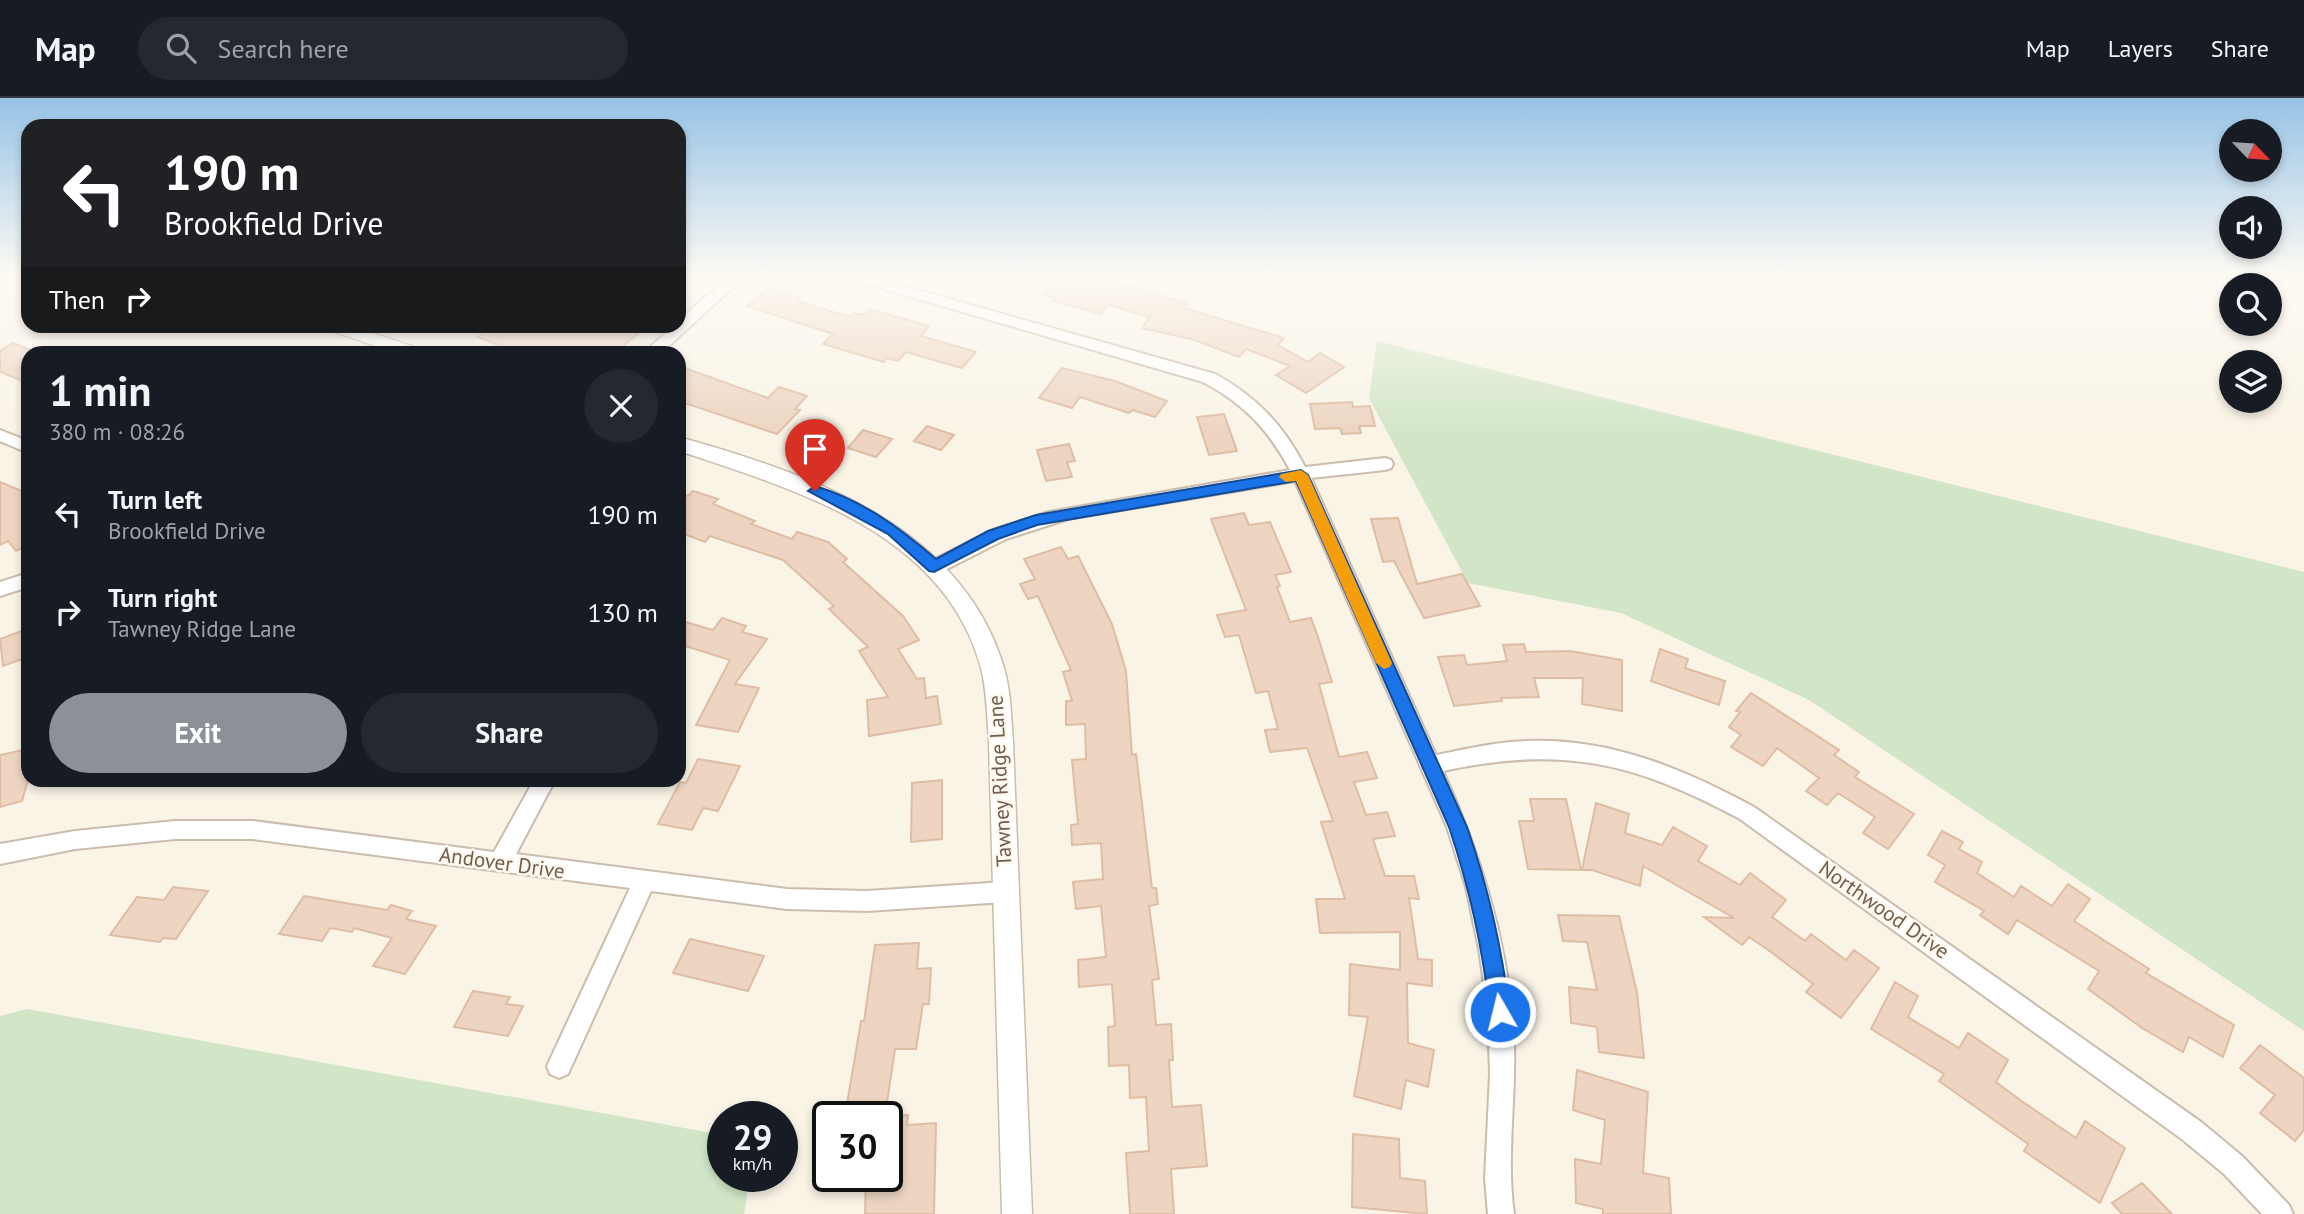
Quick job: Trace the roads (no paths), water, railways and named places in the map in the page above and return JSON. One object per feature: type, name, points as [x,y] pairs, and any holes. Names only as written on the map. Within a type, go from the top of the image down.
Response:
[{"type":"street","points":[[1041,329],[1209,378],[1229,388],[1265,415],[1280,434],[1301,475],[1458,827],[1478,885],[1492,952],[1500,1012],[1502,1075],[1496,1163],[1501,1214]]},
{"type":"street","points":[[356,333],[394,346]]},
{"type":"street","points":[[658,346],[671,333]]},
{"type":"street","points":[[0,435],[21,444]]},
{"type":"street","name":"Tawney Ridge Lane","points":[[686,446],[815,491],[894,531],[934,567],[974,620],[994,677],[1001,742],[1017,1214]]},
{"type":"street","points":[[934,567],[993,535],[1036,520],[1301,475],[1385,464]]},
{"type":"street","points":[[0,589],[21,582]]},
{"type":"street","name":"Northwood Drive","points":[[1429,765],[1505,751],[1572,750],[1635,763],[1706,790],[1748,813],[2192,1130],[2233,1165],[2280,1214]]},
{"type":"street","points":[[500,862],[541,787]]},
{"type":"street","name":"Andover Drive","points":[[0,854],[75,840],[175,830],[253,830],[644,883],[800,900],[867,901],[1005,892]]},
{"type":"street","points":[[559,1066],[644,883]]}]
